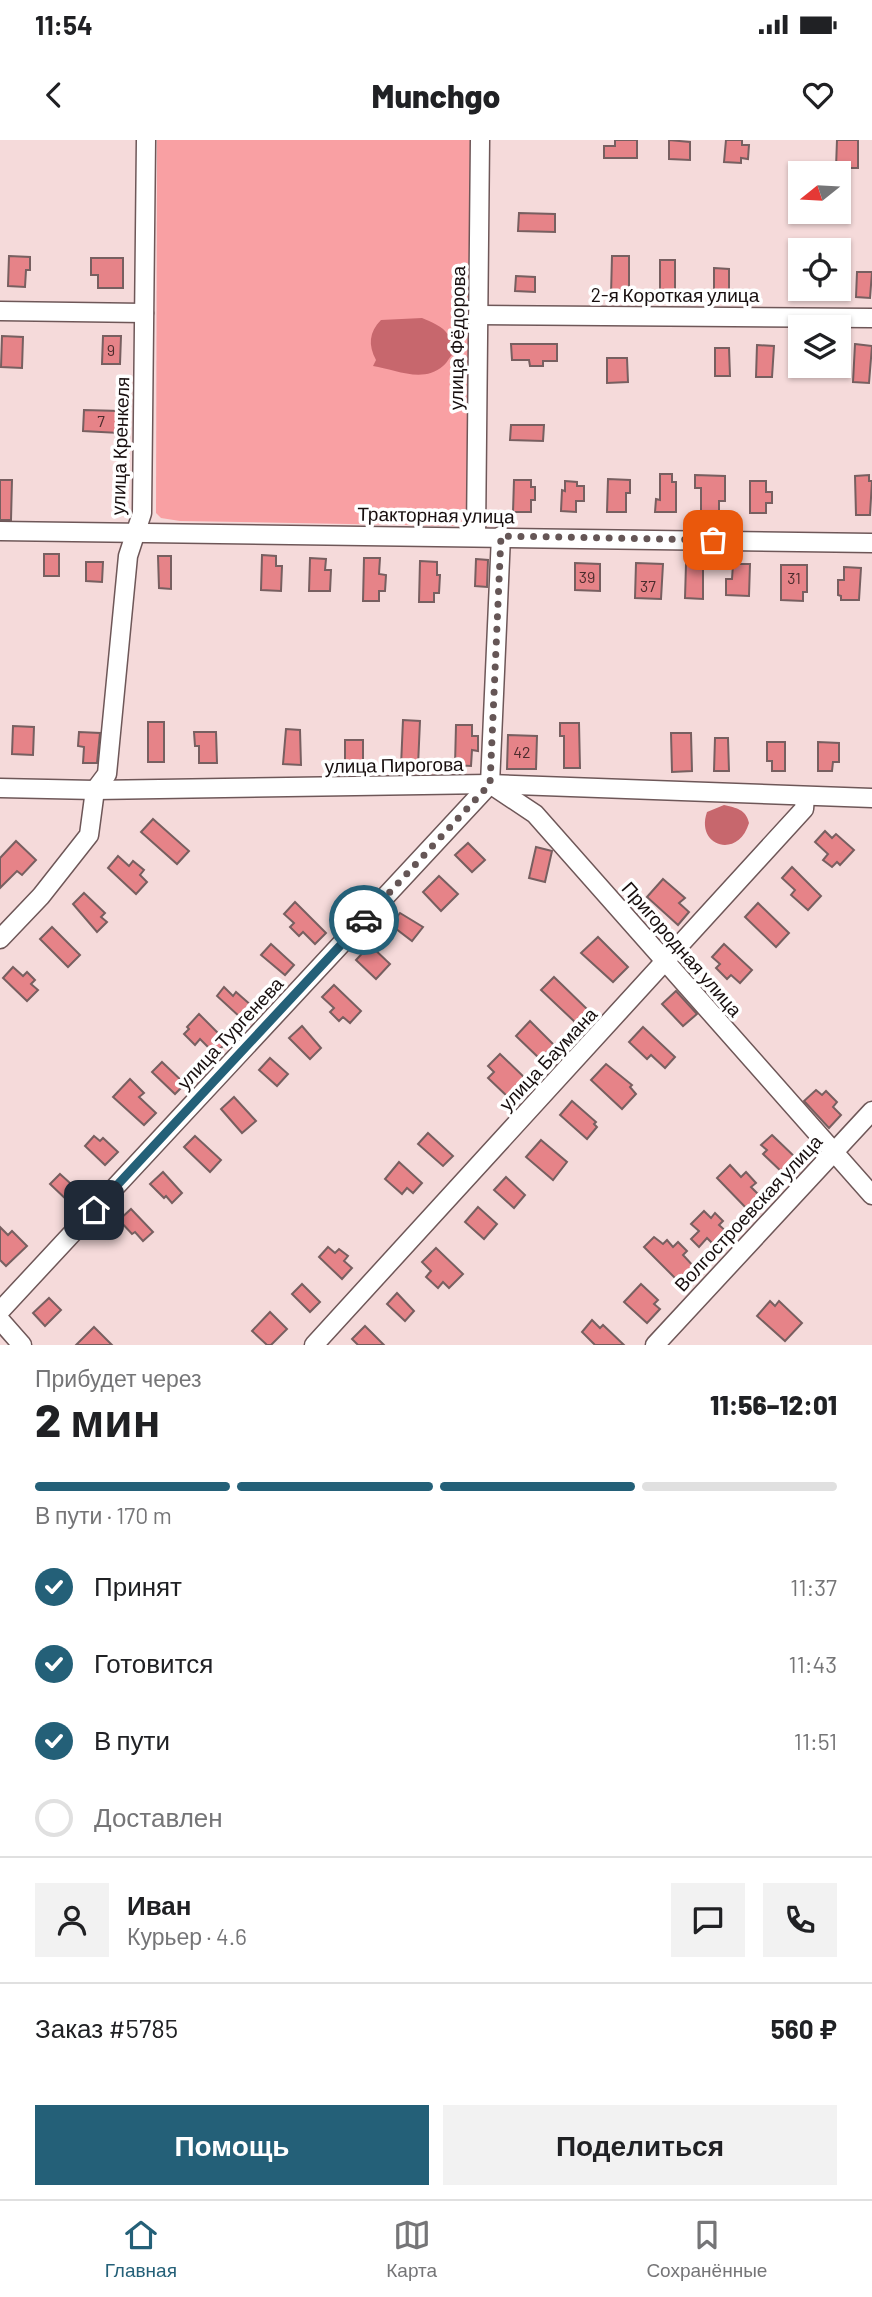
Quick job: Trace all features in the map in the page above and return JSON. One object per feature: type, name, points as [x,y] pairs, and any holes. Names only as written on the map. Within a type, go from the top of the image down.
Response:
[{"type":"street","name":"улица Кренкеля","points":[[0,939],[41,896],[89,835],[95,790],[107,774],[128,556],[142,513],[146,140]]},
{"type":"street","name":"улица Фёдорова","points":[[476,536],[480,140]]},
{"type":"street","points":[[0,312],[144,313]]},
{"type":"street","name":"2-я Короткая улица","points":[[478,315],[872,318]]},
{"type":"street","name":"Тракторная улица","points":[[0,531],[872,543]]},
{"type":"street","points":[[490,784],[501,536]]},
{"type":"street","name":"улица Пирогова","points":[[0,788],[95,790],[490,784],[872,798]]},
{"type":"street","name":"Пригородная улица","points":[[490,784],[535,814],[872,1195]]},
{"type":"street","name":"улица Тургенева","points":[[0,1311],[490,784]]},
{"type":"street","name":"улица Баумана","points":[[314,1345],[804,809],[805,797]]},
{"type":"street","name":"Волгостроевская улица","points":[[655,1345],[872,1111]]},
{"type":"street","points":[[0,1320],[22,1345]]},
{"type":"shaded area","points":[[157,140],[470,140],[469,518],[457,526],[180,521],[161,518],[156,513]]},
{"type":"shaded area","points":[[422,318],[443,329],[457,351],[445,364],[435,371],[418,375],[373,366],[376,360],[371,339],[381,320]]},
{"type":"shaded area","points":[[724,805],[743,812],[749,823],[744,835],[728,845],[712,840],[705,824],[707,812]]},
{"type":"building","points":[[615,140],[637,140],[637,158],[604,158],[604,146],[615,146]]},
{"type":"building","points":[[669,140],[690,142],[690,160],[669,159]]},
{"type":"building","points":[[726,140],[742,140],[742,145],[749,145],[748,159],[741,158],[741,163],[724,162]]},
{"type":"building","points":[[837,140],[858,140],[858,168],[851,168],[851,161],[836,161]]},
{"type":"building","points":[[519,213],[555,214],[555,232],[518,231]]},
{"type":"building","points":[[9,256],[30,257],[30,270],[26,270],[25,287],[8,286]]},
{"type":"building","points":[[612,256],[629,256],[629,295],[611,295]]},
{"type":"building","points":[[91,258],[123,258],[123,288],[98,288],[98,275],[91,275]]},
{"type":"building","points":[[660,260],[675,260],[675,295],[660,295]]},
{"type":"building","points":[[714,268],[729,269],[729,296],[714,295]]},
{"type":"building","points":[[857,272],[872,272],[870,298],[856,297]]},
{"type":"building","points":[[516,276],[535,277],[535,292],[515,291]]},
{"type":"building","points":[[2,336],[23,337],[22,368],[1,367]]},
{"type":"building","points":[[103,336],[121,336],[120,364],[102,364]]},
{"type":"building","points":[[511,344],[557,344],[557,361],[543,361],[543,366],[530,366],[529,360],[512,360]]},
{"type":"building","points":[[855,344],[872,346],[869,383],[853,382]]},
{"type":"building","points":[[757,345],[774,346],[772,377],[756,377]]},
{"type":"building","points":[[715,348],[729,348],[730,376],[715,376]]},
{"type":"building","points":[[607,358],[627,358],[628,382],[607,383]]},
{"type":"building","points":[[84,410],[120,411],[119,433],[83,431]]},
{"type":"building","points":[[511,425],[544,425],[543,441],[510,440]]},
{"type":"building","points":[[660,474],[672,474],[672,482],[676,482],[676,512],[655,512],[656,499],[660,500]]},
{"type":"building","points":[[695,475],[725,476],[725,501],[719,501],[719,514],[701,514],[701,488],[695,488]]},
{"type":"building","points":[[869,475],[869,481],[872,481],[870,515],[856,515],[855,476]]},
{"type":"building","points":[[608,479],[630,480],[630,493],[626,493],[626,512],[607,512]]},
{"type":"building","points":[[0,480],[12,480],[11,520],[0,520]]},
{"type":"building","points":[[514,480],[531,480],[531,487],[535,487],[531,512],[513,512]]},
{"type":"building","points":[[565,481],[584,486],[584,501],[576,501],[576,512],[561,511]]},
{"type":"building","points":[[750,481],[766,481],[766,492],[772,492],[772,503],[766,503],[766,513],[750,513]]},
{"type":"building","points":[[44,554],[59,554],[59,576],[44,576]]},
{"type":"building","points":[[262,555],[276,556],[276,566],[282,566],[281,591],[261,590]]},
{"type":"building","points":[[158,556],[171,556],[171,589],[159,588]]},
{"type":"building","points":[[310,558],[326,559],[325,570],[331,570],[330,591],[309,591]]},
{"type":"building","points":[[364,558],[380,558],[379,574],[386,575],[385,591],[379,591],[379,601],[363,601]]},
{"type":"building","points":[[476,559],[488,560],[487,587],[475,586]]},
{"type":"building","points":[[420,561],[437,562],[437,575],[440,575],[439,593],[434,593],[434,602],[419,602]]},
{"type":"building","points":[[86,562],[103,562],[102,582],[86,581]]},
{"type":"building","points":[[575,563],[600,564],[600,591],[575,590]]},
{"type":"building","points":[[636,563],[663,564],[661,599],[635,598]]},
{"type":"building","points":[[686,564],[703,564],[703,599],[685,598]]},
{"type":"building","points":[[733,564],[750,564],[749,596],[726,595],[726,579],[732,579]]},
{"type":"building","points":[[781,565],[807,565],[807,592],[803,592],[803,601],[781,600]]},
{"type":"building","points":[[844,567],[861,568],[859,600],[841,600],[838,595],[838,580],[844,580]]},
{"type":"building","points":[[403,720],[420,721],[418,766],[401,766]]},
{"type":"building","points":[[148,722],[164,722],[164,762],[148,762]]},
{"type":"building","points":[[560,723],[579,723],[580,768],[564,768],[564,736],[560,736]]},
{"type":"building","points":[[456,725],[472,725],[472,736],[478,736],[478,751],[472,750],[471,766],[455,765]]},
{"type":"building","points":[[13,726],[34,727],[33,755],[12,754]]},
{"type":"building","points":[[286,729],[300,730],[301,765],[283,764]]},
{"type":"building","points":[[79,732],[100,733],[97,763],[83,763],[84,747],[78,746]]},
{"type":"building","points":[[194,732],[216,732],[217,763],[199,763],[199,746],[195,746]]},
{"type":"building","points":[[671,733],[691,733],[692,771],[672,772]]},
{"type":"building","points":[[508,735],[537,736],[536,769],[507,769]]},
{"type":"building","points":[[715,738],[728,738],[729,771],[714,771]]},
{"type":"building","points":[[345,740],[363,740],[363,763],[345,763]]},
{"type":"building","points":[[767,742],[785,742],[785,771],[772,771],[772,761],[767,761]]},
{"type":"building","points":[[818,742],[839,743],[839,762],[833,762],[832,771],[818,771]]},
{"type":"building","points":[[153,819],[189,851],[177,864],[141,832]]},
{"type":"building","points":[[825,831],[832,838],[836,834],[854,850],[840,865],[837,862],[832,867],[823,860],[828,854],[815,842]]},
{"type":"building","points":[[16,841],[36,860],[22,875],[17,871],[0,888],[0,858]]},
{"type":"building","points":[[468,843],[485,860],[472,872],[455,855]]},
{"type":"building","points":[[536,847],[552,851],[545,882],[529,878]]},
{"type":"building","points":[[118,856],[129,866],[133,861],[144,870],[140,875],[147,882],[136,894],[108,868]]},
{"type":"building","points":[[792,867],[821,896],[808,910],[791,895],[795,890],[782,878]]},
{"type":"building","points":[[439,876],[458,894],[441,911],[423,892]]},
{"type":"building","points":[[663,879],[685,898],[679,903],[689,912],[678,925],[647,897]]},
{"type":"building","points":[[84,893],[105,913],[101,917],[107,922],[97,932],[73,904]]},
{"type":"building","points":[[295,902],[326,933],[315,944],[303,932],[299,936],[290,927],[294,923],[284,914]]},
{"type":"building","points":[[758,903],[789,933],[776,947],[745,917]]},
{"type":"building","points":[[400,913],[423,927],[412,941],[391,925]]},
{"type":"building","points":[[52,927],[80,955],[68,967],[40,939]]},
{"type":"building","points":[[598,937],[628,967],[613,982],[581,953]]},
{"type":"building","points":[[271,944],[294,965],[285,975],[261,955]]},
{"type":"building","points":[[724,944],[752,970],[740,983],[731,975],[727,979],[716,968],[720,964],[712,957]]},
{"type":"building","points":[[370,945],[390,964],[376,979],[356,960]]},
{"type":"building","points":[[13,967],[23,976],[27,972],[35,980],[31,984],[38,990],[27,1001],[3,978]]},
{"type":"building","points":[[554,977],[588,1010],[576,1023],[541,990]]},
{"type":"building","points":[[334,985],[361,1011],[350,1023],[343,1017],[339,1021],[330,1012],[334,1008],[322,997]]},
{"type":"building","points":[[224,987],[233,996],[236,992],[252,1006],[241,1018],[217,996]]},
{"type":"building","points":[[676,991],[697,1014],[683,1026],[662,1004]]},
{"type":"building","points":[[199,1014],[227,1042],[215,1054],[200,1039],[195,1045],[184,1034]]},
{"type":"building","points":[[530,1021],[554,1045],[540,1059],[516,1036]]},
{"type":"building","points":[[302,1026],[321,1048],[310,1059],[289,1038]]},
{"type":"building","points":[[643,1027],[675,1057],[665,1068],[651,1055],[647,1059],[629,1042]]},
{"type":"building","points":[[500,1054],[526,1079],[508,1097],[488,1078],[494,1072],[488,1066]]},
{"type":"building","points":[[270,1058],[288,1074],[277,1086],[259,1070]]},
{"type":"building","points":[[162,1062],[185,1084],[175,1094],[152,1072]]},
{"type":"building","points":[[606,1064],[632,1085],[630,1087],[636,1094],[622,1109],[591,1080]]},
{"type":"building","points":[[130,1079],[144,1093],[139,1097],[156,1113],[144,1125],[113,1097]]},
{"type":"building","points":[[816,1090],[822,1095],[826,1091],[837,1102],[833,1107],[841,1115],[829,1128],[804,1101]]},
{"type":"building","points":[[234,1097],[256,1121],[242,1133],[221,1109]]},
{"type":"building","points":[[572,1101],[596,1122],[594,1124],[597,1127],[587,1139],[560,1115]]},
{"type":"building","points":[[428,1133],[453,1156],[443,1166],[418,1144]]},
{"type":"building","points":[[772,1135],[797,1159],[783,1173],[763,1154],[767,1150],[761,1145]]},
{"type":"building","points":[[94,1136],[100,1141],[103,1138],[118,1152],[105,1165],[85,1146]]},
{"type":"building","points":[[195,1136],[221,1160],[210,1172],[184,1147]]},
{"type":"building","points":[[541,1140],[567,1162],[553,1180],[526,1157]]},
{"type":"building","points":[[399,1162],[422,1183],[413,1193],[407,1188],[402,1194],[385,1179]]},
{"type":"building","points":[[730,1165],[741,1177],[746,1172],[756,1183],[751,1187],[762,1198],[749,1211],[717,1178]]},
{"type":"building","points":[[163,1172],[182,1193],[172,1203],[150,1184]]},
{"type":"building","points":[[60,1174],[80,1192],[70,1203],[50,1184]]},
{"type":"building","points":[[506,1177],[525,1195],[514,1208],[494,1190]]},
{"type":"building","points":[[478,1207],[497,1224],[484,1239],[465,1222]]},
{"type":"building","points":[[131,1209],[153,1232],[143,1241],[119,1220]]},
{"type":"building","points":[[704,1211],[711,1218],[715,1213],[723,1221],[719,1225],[728,1233],[716,1247],[707,1238],[699,1247],[691,1239],[699,1231],[691,1224]]},
{"type":"building","points":[[0,1227],[8,1235],[12,1231],[27,1246],[6,1266],[0,1260]]},
{"type":"building","points":[[654,1237],[663,1244],[667,1240],[673,1247],[678,1242],[687,1251],[683,1255],[696,1269],[681,1284],[644,1247]]},
{"type":"building","points":[[328,1247],[335,1253],[339,1249],[348,1256],[344,1261],[352,1268],[342,1279],[319,1257]]},
{"type":"building","points":[[436,1248],[463,1274],[449,1288],[443,1282],[438,1288],[426,1277],[431,1271],[422,1262]]},
{"type":"building","points":[[302,1284],[320,1302],[310,1312],[292,1294]]},
{"type":"building","points":[[641,1284],[658,1300],[654,1304],[660,1309],[647,1323],[624,1302]]},
{"type":"building","points":[[397,1293],[414,1311],[405,1321],[387,1304]]},
{"type":"building","points":[[49,1298],[61,1310],[45,1326],[33,1313]]},
{"type":"building","points":[[770,1301],[775,1306],[779,1301],[802,1323],[785,1341],[757,1316]]},
{"type":"building","points":[[270,1312],[287,1329],[271,1345],[267,1345],[252,1331]]},
{"type":"building","points":[[592,1320],[600,1328],[603,1325],[624,1345],[595,1345],[582,1332]]},
{"type":"building","points":[[365,1326],[384,1345],[358,1345],[352,1339]]},
{"type":"building","points":[[94,1327],[112,1345],[76,1345]]},
{"type":"way so far","points":[[364,920],[490,784],[501,536],[713,540]]},
{"type":"route","points":[[94,1210],[364,920]]}]
